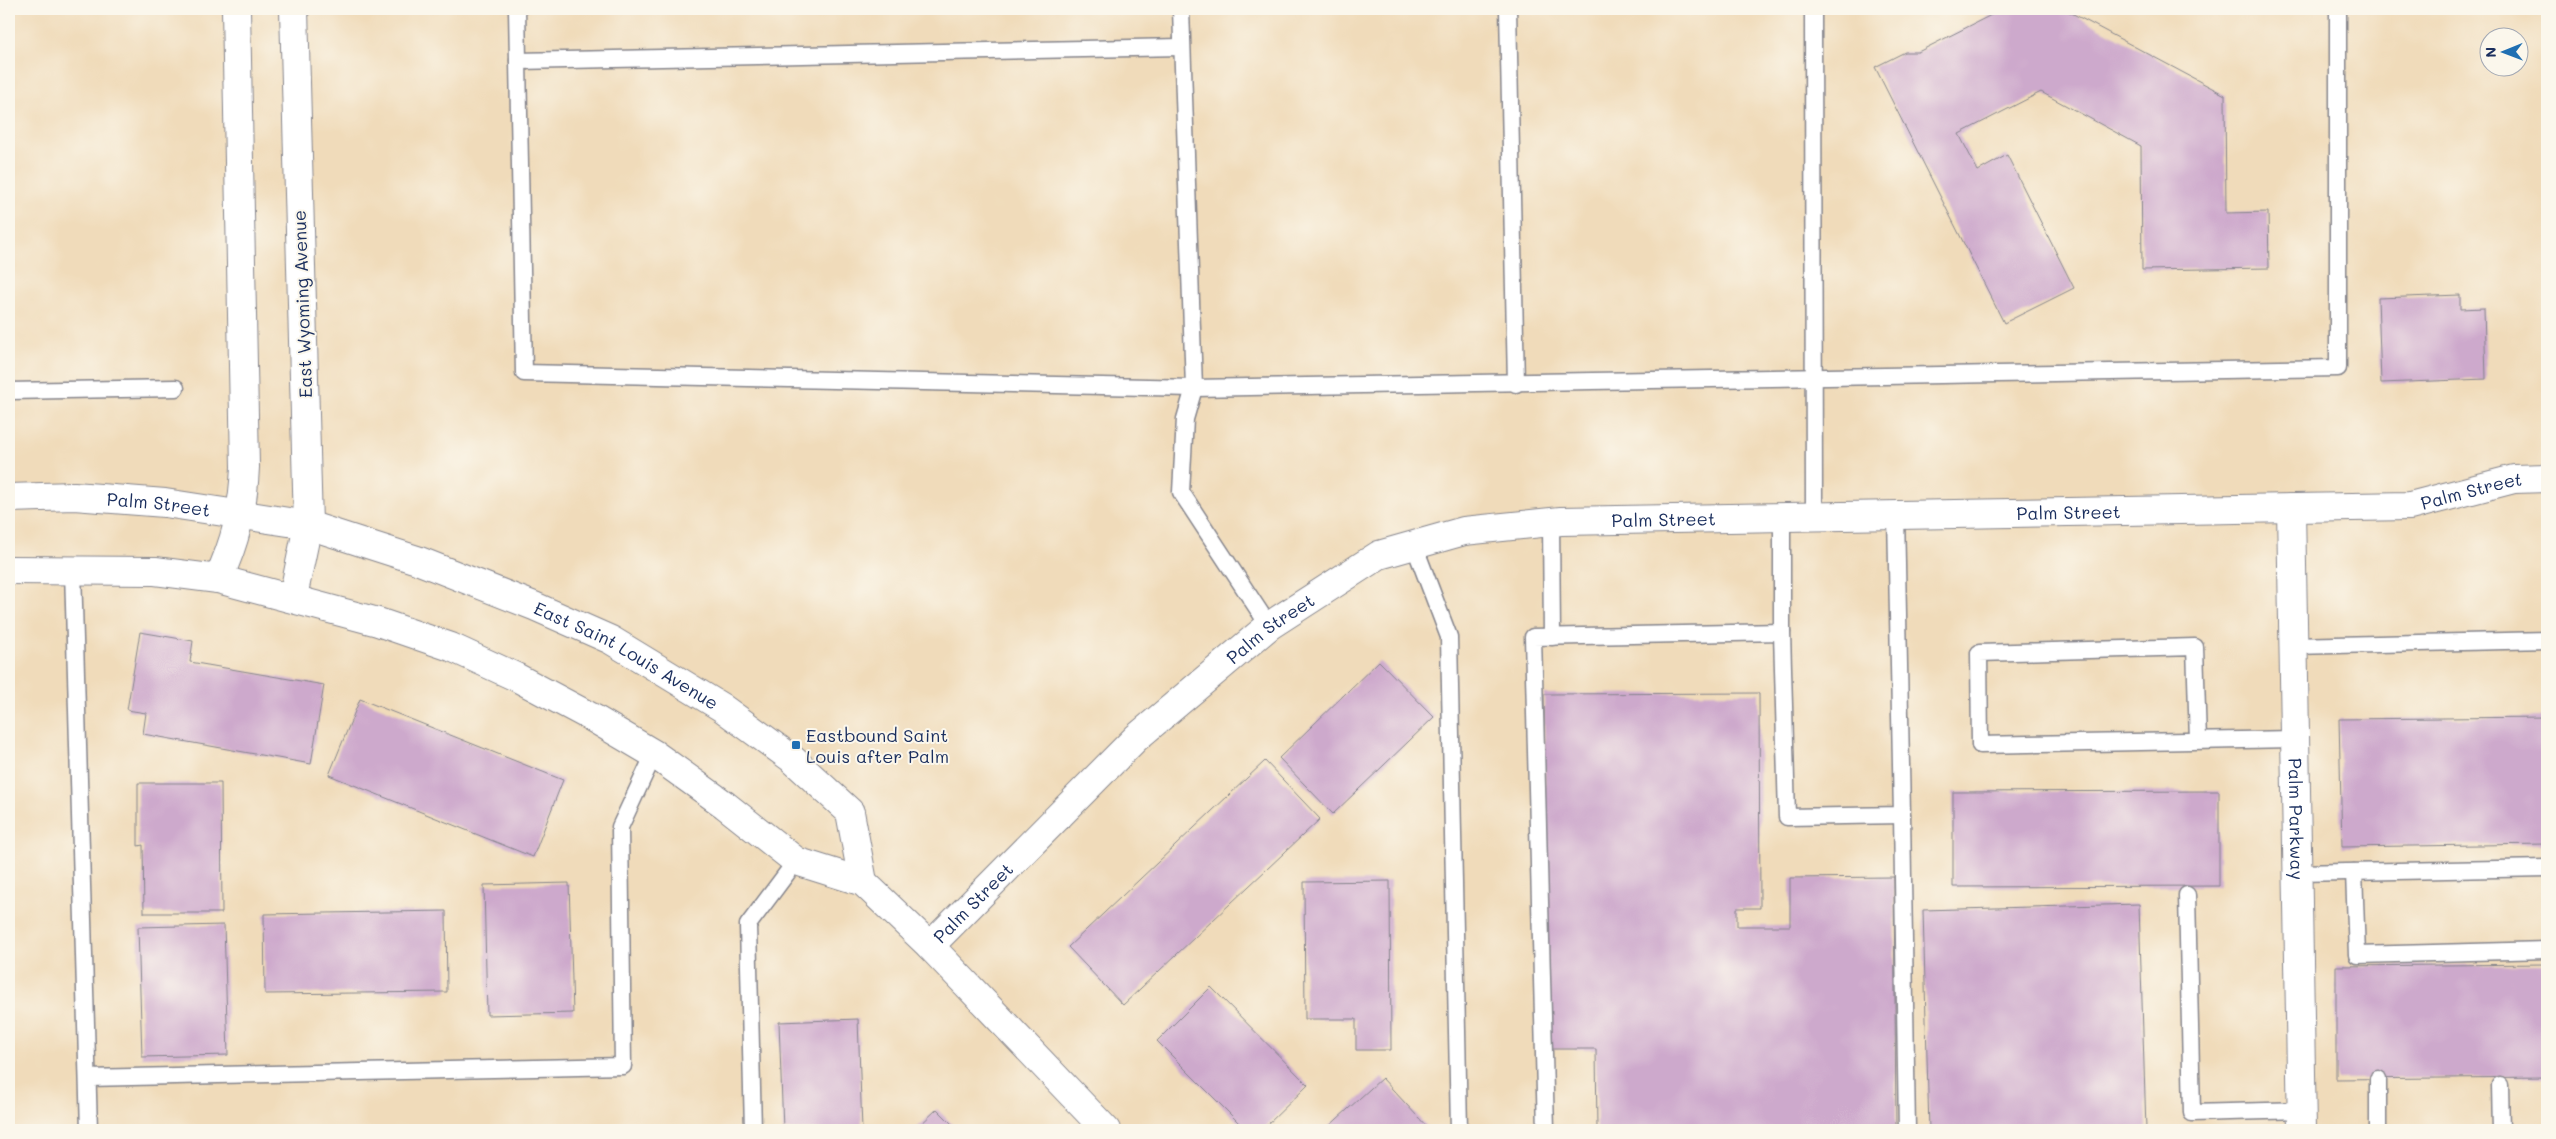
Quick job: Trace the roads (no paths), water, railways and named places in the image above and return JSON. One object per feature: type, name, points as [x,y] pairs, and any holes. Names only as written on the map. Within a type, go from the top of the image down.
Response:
[{"type":"street","points":[[218,578],[232,550],[241,513],[245,467],[236,9]]},
{"type":"street","name":"East Wyoming Avenue","points":[[293,597],[308,525],[294,9]]},
{"type":"street","name":"Palm Street","points":[[930,946],[1136,738],[1269,626],[1379,555],[1464,531],[1551,523],[1814,515],[2410,506],[2514,479],[2547,478]]},
{"type":"street","name":"Palm Street","points":[[9,498],[74,496],[165,503],[241,513],[308,525]]},
{"type":"street","name":"Palm Parkway","points":[[2291,508],[2301,1120]]},
{"type":"street","name":"East Saint Louis Avenue","points":[[308,525],[417,560],[612,640],[721,708],[791,758],[850,812],[863,882]]},
{"type":"street","points":[[9,570],[155,572],[218,578],[293,597],[378,622],[450,647],[516,677],[593,718],[654,754],[725,805],[796,861],[863,882],[930,946],[1106,1130]]},
{"type":"lane","points":[[516,9],[524,374],[1194,388],[1516,384],[1814,376],[2338,368],[2338,9]]},
{"type":"lane","points":[[1181,9],[1194,388],[1185,418],[1181,492],[1269,626]]},
{"type":"lane","points":[[1508,9],[1516,384]]},
{"type":"lane","points":[[1813,9],[1814,515]]},
{"type":"lane","points":[[518,61],[1181,47]]},
{"type":"lane","points":[[9,391],[176,388]]},
{"type":"lane","points":[[1896,514],[1907,1130]]},
{"type":"lane","points":[[1782,516],[1782,632],[1787,817],[1902,815]]},
{"type":"lane","points":[[1551,523],[1552,637]]},
{"type":"lane","points":[[1414,545],[1449,636],[1459,1130]]},
{"type":"lane","points":[[73,570],[89,1130]]},
{"type":"lane","points":[[1546,1130],[1533,637],[1782,632]]},
{"type":"lane","points":[[2293,646],[2547,640]]},
{"type":"lane","points":[[2198,741],[2195,648],[1979,653],[1980,745],[2198,741],[2295,739]]},
{"type":"lane","points":[[88,1078],[623,1066],[620,827],[654,754]]},
{"type":"lane","points":[[753,1130],[748,925],[796,861]]},
{"type":"lane","points":[[2297,873],[2547,868]]},
{"type":"lane","points":[[2354,872],[2357,955],[2547,950]]},
{"type":"lane","points":[[2188,895],[2192,1113],[2301,1120]]},
{"type":"lane","points":[[2378,1079],[2378,1130]]},
{"type":"lane","points":[[2500,1085],[2501,1130]]},
{"type":"place","name":"Eastbound Saint Louis after Palm","points":[[796,745]]}]
